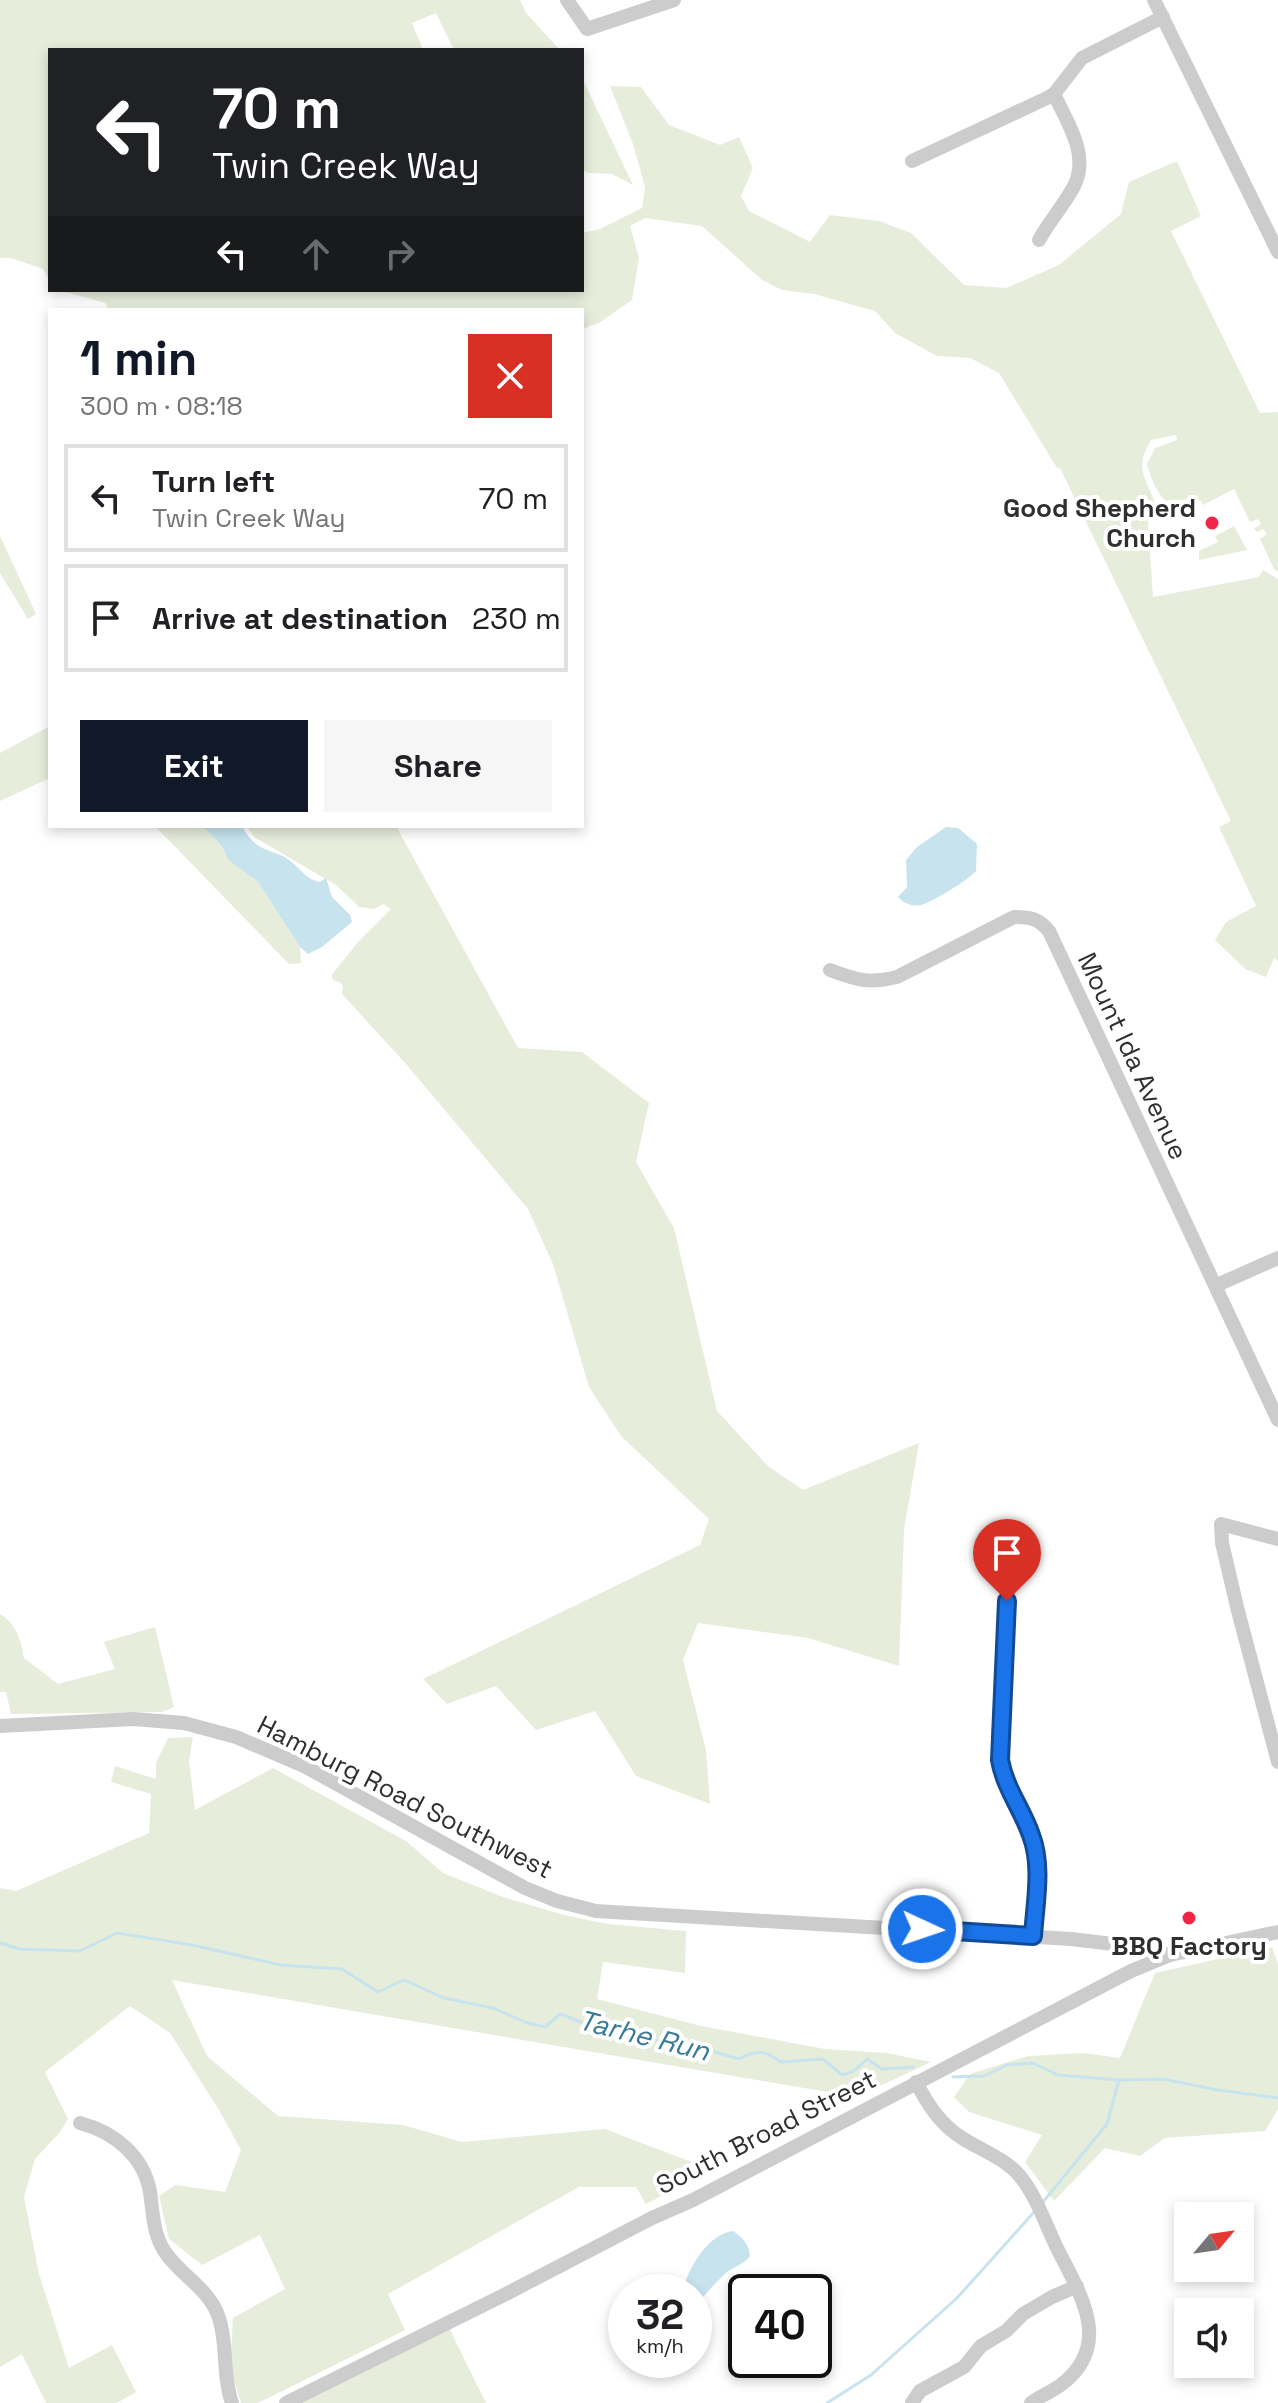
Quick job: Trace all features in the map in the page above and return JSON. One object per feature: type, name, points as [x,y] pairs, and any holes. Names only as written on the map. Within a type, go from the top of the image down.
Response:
[{"type":"street","points":[[567,0],[587,29],[674,0]]},
{"type":"street","points":[[1154,0],[1277,248]]},
{"type":"street","points":[[912,161],[1054,94],[1082,58],[1163,17]]},
{"type":"street","points":[[1039,240],[1073,188],[1079,167],[1075,139],[1054,94]]},
{"type":"street","name":"Mount Ida Avenue","points":[[830,970],[861,982],[879,982],[897,977],[1014,917],[1040,921],[1049,931],[1278,1420]]},
{"type":"street","points":[[1217,1285],[1278,1258]]},
{"type":"street","points":[[1278,1539],[1221,1524],[1222,1543],[1278,1762]]},
{"type":"street","points":[[1010,1539],[1000,1760],[1005,1781],[1035,1847],[1033,1936]]},
{"type":"street","name":"Hamburg Road Southwest","points":[[0,1726],[133,1719],[184,1723],[236,1737],[304,1766],[525,1888],[557,1901],[596,1911],[1033,1936],[1116,1944],[1170,1955]]},
{"type":"street","name":"South Broad Street","points":[[286,2403],[693,2200],[1101,1986],[1170,1955],[1278,1932]]},
{"type":"street","points":[[916,2082],[939,2120],[1019,2175],[1077,2286],[1089,2324],[1090,2338],[1086,2352],[1071,2376],[1031,2403]]},
{"type":"street","points":[[80,2123],[93,2126],[117,2140],[143,2170],[148,2182],[154,2224],[163,2250],[203,2290],[218,2316],[232,2403]]},
{"type":"street","points":[[912,2403],[920,2391],[964,2367],[981,2346],[1006,2331],[1023,2314],[1077,2286]]},
{"type":"green space","points":[[0,0],[520,0],[526,13],[558,48],[453,48],[436,13],[412,23],[422,48],[48,48],[48,278],[43,269],[11,258],[0,258]]},
{"type":"green space","points":[[584,82],[633,185],[612,174],[584,171]]},
{"type":"green space","points":[[610,86],[641,87],[669,125],[720,145],[739,137],[753,168],[741,196],[749,211],[810,242],[830,215],[879,221],[911,233],[964,285],[1006,288],[1059,265],[1121,214],[1129,182],[1177,161],[1201,216],[1171,231],[1260,413],[1278,412],[1278,572],[1260,539],[1267,534],[1263,529],[1257,532],[1254,529],[1261,524],[1258,519],[1250,522],[1234,489],[1203,505],[1200,500],[1190,504],[1186,499],[1181,501],[1185,508],[1177,514],[1174,502],[1166,502],[1162,498],[1147,464],[1155,448],[1177,440],[1176,435],[1151,440],[1142,465],[1155,503],[1147,507],[1153,597],[1259,577],[1263,570],[1278,579],[1278,961],[1274,958],[1266,977],[1245,969],[1215,940],[1226,922],[1256,906],[1219,827],[1231,821],[1060,468],[1057,468],[999,373],[970,358],[937,356],[895,333],[875,311],[814,294],[782,290],[762,280],[702,226],[645,218],[630,226],[639,258],[632,300],[599,323],[584,328],[584,308],[108,308],[105,303],[66,292],[584,292],[584,233],[600,229],[642,208],[645,187],[633,144]]},
{"type":"green space","points":[[1234,526],[1247,550],[1199,560],[1199,551],[1218,542],[1215,536]]},
{"type":"green space","points":[[0,536],[36,614],[28,619],[0,573]]},
{"type":"green space","points":[[48,727],[48,779],[0,801],[0,753]]},
{"type":"green space","points":[[157,828],[205,828],[221,846],[228,860],[258,882],[300,947],[301,963],[289,964]]},
{"type":"green space","points":[[248,828],[397,828],[518,1048],[582,1052],[649,1103],[636,1162],[674,1228],[717,1411],[768,1466],[803,1490],[919,1443],[904,1530],[899,1666],[808,1638],[698,1623],[683,1660],[706,1750],[710,1804],[636,1776],[595,1711],[536,1730],[496,1686],[447,1704],[423,1679],[700,1545],[709,1519],[621,1436],[589,1387],[553,1264],[528,1209],[406,1064],[342,994],[340,982],[334,981],[331,976],[358,942],[391,909],[383,904],[374,909],[359,907],[336,885],[254,837]]},
{"type":"green space","points":[[0,1614],[14,1627],[24,1658],[58,1684],[115,1669],[104,1642],[155,1627],[174,1707],[162,1712],[11,1714],[6,1692],[0,1692]]},
{"type":"green space","points":[[193,1737],[189,1761],[195,1810],[273,1768],[406,1841],[443,1873],[503,1897],[607,1924],[686,1931],[685,1973],[603,1962],[597,1999],[701,2026],[825,2049],[886,2053],[931,2062],[867,2092],[839,2094],[172,1980],[207,2056],[278,2116],[403,2125],[462,2142],[605,2129],[712,2170],[646,2204],[636,2187],[579,2187],[388,2294],[405,2330],[258,2403],[241,2403],[230,2368],[233,2318],[285,2289],[260,2235],[202,2265],[169,2239],[159,2196],[175,2185],[225,2192],[241,2150],[170,2033],[130,2006],[45,2072],[68,2119],[35,2159],[24,2197],[39,2274],[69,2368],[112,2345],[136,2392],[117,2403],[46,2403],[22,2354],[0,2367],[0,1888],[16,1891],[149,1833],[151,1794],[111,1782],[115,1766],[156,1779],[156,1763],[168,1738]]},
{"type":"green space","points":[[1272,1947],[1278,1964],[1278,2109],[1265,2131],[1165,2138],[1140,2156],[1105,2148],[1054,2201],[1025,2162],[1042,2135],[969,2112],[954,2097],[970,2074],[1028,2056],[1083,2053],[1120,2058],[1155,1973]]},
{"type":"green space","points":[[449,2328],[486,2403],[300,2403]]},
{"type":"water","points":[[946,827],[958,828],[977,844],[976,871],[926,903],[905,903],[898,897],[907,887],[906,860],[917,847]]},
{"type":"water","points":[[205,828],[243,828],[254,843],[288,859],[308,877],[320,882],[326,878],[332,897],[350,915],[352,922],[322,947],[308,954],[300,947],[258,882],[228,860],[222,847]]},
{"type":"water","points":[[733,2231],[740,2236],[750,2256],[727,2272],[712,2288],[712,2274],[689,2274],[707,2246]]},
{"type":"waterway","name":"Tarhe Run","points":[[0,1943],[20,1949],[80,1951],[117,1933],[192,1945],[281,1965],[342,1969],[378,1992],[404,1980],[444,1998],[493,2008],[545,2027],[560,2014],[602,2030],[739,2059],[761,2052],[781,2062],[823,2059],[842,2075],[854,2071],[867,2059],[882,2069],[914,2067]]},
{"type":"waterway","name":"Tarhe Run","points":[[953,2077],[984,2076],[1007,2065],[1033,2063],[1058,2075],[1119,2080],[1163,2079],[1278,2098]]},
{"type":"waterway","name":"Tarhe Run","points":[[1043,2202],[1107,2124],[1119,2080]]},
{"type":"waterway","name":"Tarhe Run","points":[[827,2403],[871,2375],[957,2298],[1035,2211]]},
{"type":"place","name":"Good Shepherd Church","points":[[1212,523]]},
{"type":"place","name":"BBQ Factory","points":[[1189,1918]]},
{"type":"route","points":[[922,1929],[1033,1936],[1035,1847],[1005,1781],[1000,1760],[1007,1601]]}]
